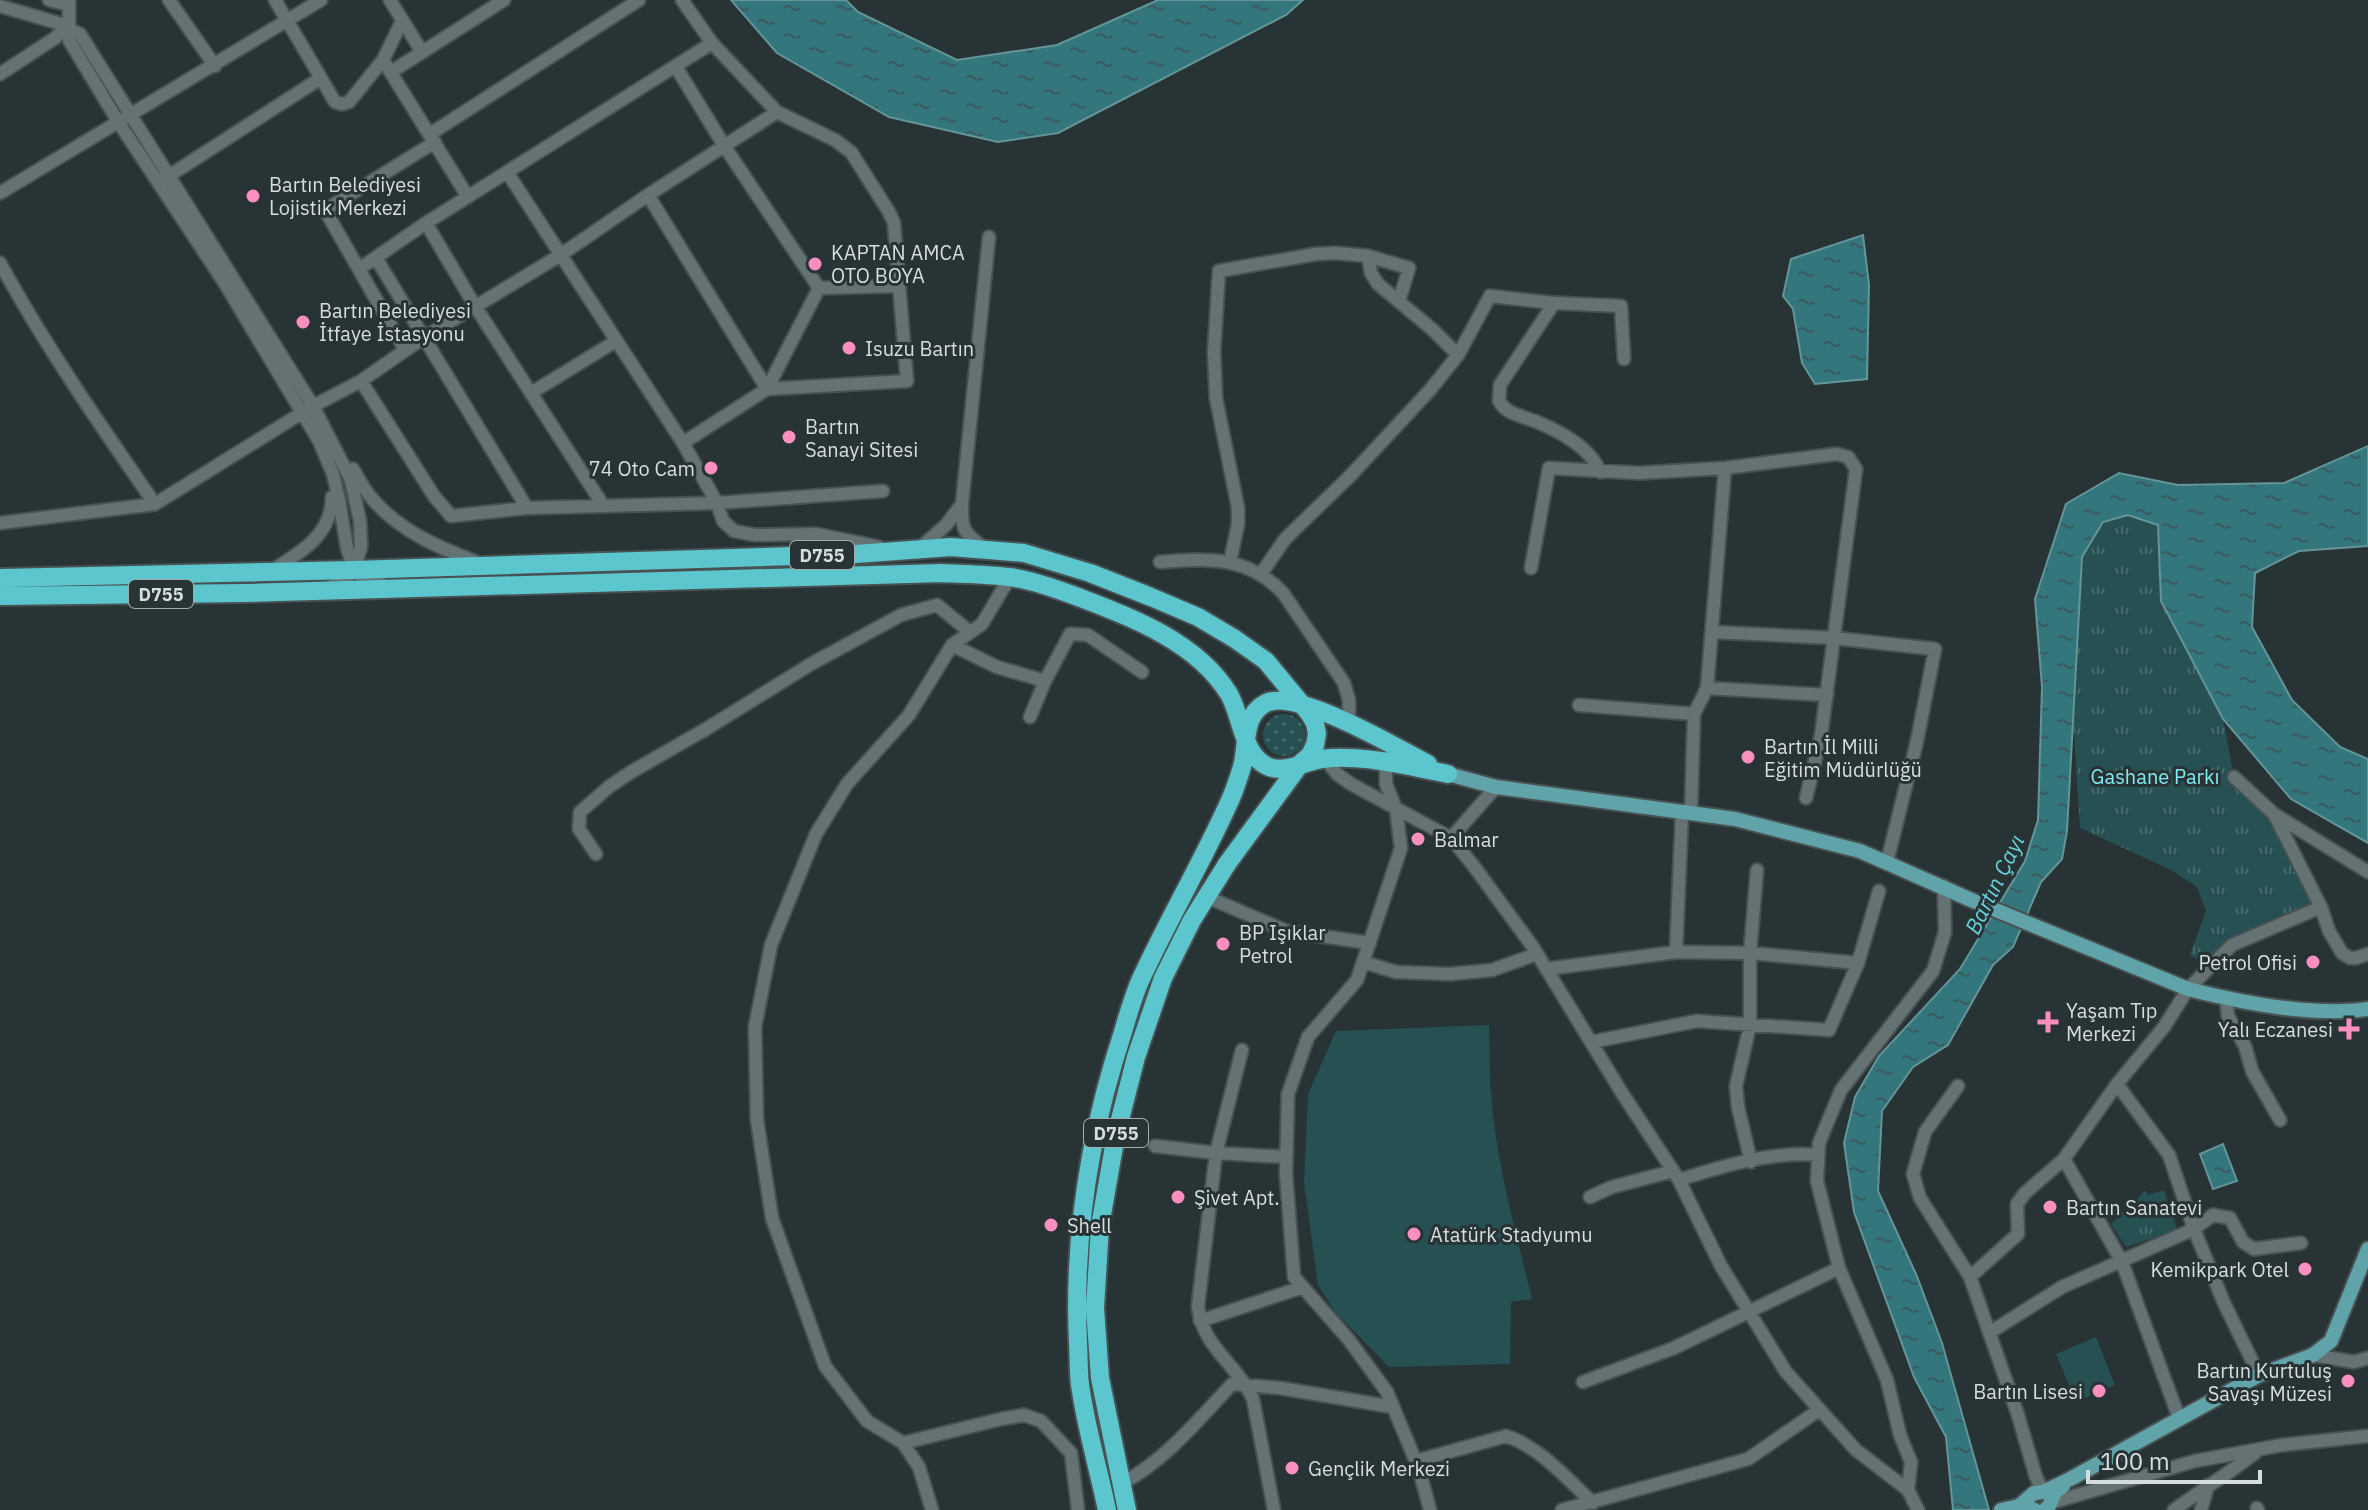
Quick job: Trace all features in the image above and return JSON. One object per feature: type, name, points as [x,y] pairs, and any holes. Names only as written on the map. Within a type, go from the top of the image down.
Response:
[{"type":"highway","name":"D755","points":[[0,578],[856,554],[920,548],[984,548],[1024,553],[1090,573],[1198,617],[1235,639],[1266,661],[1309,713],[1315,723],[1319,752]]},
{"type":"highway","name":"D755","points":[[0,596],[928,573],[1010,577],[1060,590],[1116,611],[1190,652],[1210,670],[1229,695],[1247,739],[1242,767],[1228,805],[1139,983],[1110,1072],[1092,1144],[1082,1221],[1077,1307],[1081,1390],[1107,1510]]},
{"type":"highway","points":[[1394,763],[1349,722],[1291,700],[1268,702],[1251,717],[1247,728],[1250,750],[1257,760],[1279,769],[1290,768],[1319,752],[1448,774]]},
{"type":"highway","name":"D755","points":[[1127,1510],[1099,1364],[1095,1308],[1100,1226],[1116,1135],[1136,1057],[1163,978],[1205,896],[1301,763]]},
{"type":"main road","points":[[1448,774],[1496,787],[1735,819],[1777,829],[1860,851],[2188,989],[2226,999],[2317,1010],[2368,1009]]},
{"type":"main road","points":[[2001,1510],[2042,1503],[2072,1478],[2179,1418],[2259,1375],[2313,1355],[2331,1341],[2364,1266],[2368,1249]]},
{"type":"street","points":[[49,0],[69,2],[69,40],[119,123],[164,179],[313,406],[351,480],[360,521],[361,547],[354,570],[346,579],[323,590]]},
{"type":"street","points":[[169,0],[215,66]]},
{"type":"street","points":[[275,0],[335,102],[345,104],[383,60],[402,21]]},
{"type":"street","points":[[0,193],[321,0]]},
{"type":"street","points":[[390,0],[422,52]]},
{"type":"street","points":[[391,72],[504,0]]},
{"type":"street","points":[[405,350],[325,210],[639,0]]},
{"type":"street","points":[[682,0],[712,43],[777,112],[835,140],[851,152],[889,212],[894,223],[907,381],[767,389],[683,443]]},
{"type":"street","points":[[0,6],[80,34],[132,115],[164,179],[319,441],[333,474],[354,570],[363,579],[395,588]]},
{"type":"street","points":[[0,74],[69,28]]},
{"type":"street","points":[[359,269],[426,223],[712,43]]},
{"type":"street","points":[[383,60],[468,197]]},
{"type":"street","points":[[676,67],[819,288]]},
{"type":"street","points":[[164,179],[321,78]]},
{"type":"street","points":[[0,523],[155,504],[313,406],[361,381],[423,338],[559,256],[777,112]]},
{"type":"street","points":[[507,172],[683,443],[717,503],[723,521],[734,531],[755,535],[816,534],[894,551]]},
{"type":"street","points":[[648,195],[767,389]]},
{"type":"street","points":[[426,223],[475,306],[603,505]]},
{"type":"street","points":[[984,548],[968,536],[961,524],[989,237]]},
{"type":"street","points":[[1230,562],[1238,508],[1216,398],[1214,352],[1219,271],[1316,254],[1368,256],[1409,268],[1399,301]]},
{"type":"street","points":[[1368,256],[1374,279],[1458,355]]},
{"type":"street","points":[[376,258],[527,508]]},
{"type":"street","points":[[0,263],[51,350],[155,504]]},
{"type":"street","points":[[819,288],[898,286]]},
{"type":"street","points":[[767,389],[819,288]]},
{"type":"street","points":[[1261,574],[1285,539],[1351,475],[1430,390],[1458,355],[1490,296],[1621,306],[1624,359]]},
{"type":"street","points":[[1554,303],[1500,385],[1499,401],[1508,412],[1551,428],[1583,450],[1591,456],[1600,472]]},
{"type":"street","points":[[531,393],[616,341]]},
{"type":"street","points":[[361,381],[434,496],[451,516],[527,508],[717,503],[883,491]]},
{"type":"street","points":[[320,419],[372,499],[395,521],[432,545],[485,566]]},
{"type":"street","points":[[1531,568],[1549,468],[1639,473],[1725,468],[1837,454],[1852,460],[1856,469],[1827,695],[1806,798]]},
{"type":"street","points":[[1676,952],[1694,714],[1707,688],[1725,468]]},
{"type":"street","points":[[270,572],[307,549],[323,530],[332,509],[333,474]]},
{"type":"street","points":[[920,548],[946,525],[962,504]]},
{"type":"street","points":[[1160,562],[1230,562],[1261,574],[1283,593],[1344,683],[1349,700],[1349,722]]},
{"type":"street","points":[[932,1510],[919,1467],[903,1443],[867,1421],[825,1366],[772,1218],[757,1120],[755,1027],[771,945],[816,834],[847,784],[909,715],[952,645],[982,624],[1010,577]]},
{"type":"street","points":[[596,854],[579,829],[580,812],[631,772],[811,664],[901,615],[937,605],[970,632]]},
{"type":"street","points":[[1712,632],[1834,638],[1935,649],[1917,741],[1887,862]]},
{"type":"street","points":[[1030,717],[1070,634],[1088,635],[1142,672]]},
{"type":"street","points":[[952,645],[997,667],[1045,681]]},
{"type":"street","points":[[1707,688],[1827,695]]},
{"type":"street","points":[[1579,705],[1694,714]]},
{"type":"street","points":[[1319,752],[1337,774],[1351,784],[1451,838],[1473,865],[1537,954],[1676,1175],[1721,1266],[1786,1372],[1856,1450],[1908,1490],[1918,1510]]},
{"type":"street","points":[[1394,763],[1386,784],[1396,809],[1401,848],[1357,980],[1308,1037],[1288,1094],[1286,1174],[1294,1277],[1349,1340],[1387,1392],[1416,1461],[1430,1510]]},
{"type":"street","points":[[2234,777],[2274,814],[2368,872]]},
{"type":"street","points":[[1451,838],[1496,787]]},
{"type":"street","points":[[2274,814],[2342,953],[2356,958],[2368,954]]},
{"type":"street","points":[[1751,1162],[1736,1086],[1750,1025],[1750,953],[1757,870]]},
{"type":"street","points":[[1908,1490],[1911,1462],[1900,1435],[1887,1380],[1839,1268],[1817,1181],[1818,1155],[1819,1143],[1841,1090],[1933,971],[1945,932],[1944,886]]},
{"type":"street","points":[[1591,1042],[1697,1021],[1829,1030],[1858,963],[1879,891]]},
{"type":"street","points":[[1205,896],[1286,931],[1370,943]]},
{"type":"street","points":[[1970,1277],[2018,1234],[2017,1204],[2025,1193],[2064,1159],[2117,1084],[2164,1027],[2188,989],[2232,945],[2321,907]]},
{"type":"street","points":[[1546,969],[1676,952],[1750,953],[1858,963]]},
{"type":"street","points":[[1363,962],[1396,972],[1450,974],[1492,970],[1537,954]]},
{"type":"street","points":[[2226,999],[2228,1016],[2245,1046],[2252,1071],[2280,1120]]},
{"type":"street","points":[[1242,1050],[1216,1153],[1198,1306],[1205,1335],[1246,1384],[1253,1399],[1274,1510]]},
{"type":"street","points":[[2117,1084],[2169,1155],[2224,1303],[2259,1375]]},
{"type":"street","points":[[1958,1086],[1925,1132],[1913,1174],[1920,1198],[1970,1277],[2018,1415],[2042,1503],[2195,1461],[2259,1449],[2368,1436]]},
{"type":"street","points":[[1155,1146],[1286,1157]]},
{"type":"street","points":[[1590,1197],[1612,1187],[1676,1175],[1799,1154],[1818,1155]]},
{"type":"street","points":[[2064,1159],[2122,1262],[2179,1418]]},
{"type":"street","points":[[1989,1333],[2062,1287],[2194,1229],[2213,1215],[2230,1218],[2243,1242],[2254,1249],[2301,1243]]},
{"type":"street","points":[[1583,1382],[1674,1348],[1839,1268]]},
{"type":"street","points":[[1200,1321],[1303,1287]]},
{"type":"street","points":[[2331,1341],[2339,1359]]},
{"type":"street","points":[[2313,1355],[2354,1362],[2368,1358]]},
{"type":"street","points":[[1121,1484],[1150,1467],[1175,1445],[1232,1384],[1393,1407]]},
{"type":"street","points":[[1562,1510],[1748,1459],[1819,1410]]},
{"type":"street","points":[[903,1443],[1024,1415],[1041,1421],[1071,1453],[1078,1510]]},
{"type":"street","points":[[1416,1461],[1506,1436],[1541,1456],[1593,1503]]},
{"type":"street","points":[[2174,1510],[2259,1449]]},
{"type":"street","points":[[2201,1510],[2208,1485]]},
{"type":"green space","name":"Gashane Parkı","points":[[2128,515],[2158,525],[2161,601],[2223,719],[2234,777],[2274,814],[2321,907],[2232,945],[2210,966],[2190,955],[2206,911],[2197,887],[2171,870],[2080,828],[2073,716],[2082,557],[2103,522]]},
{"type":"green space","points":[[1284,714],[1299,720],[1305,735],[1299,750],[1284,756],[1269,750],[1263,735],[1269,720]]},
{"type":"green space","name":"Atatürk Stadyumu","points":[[1489,1025],[1490,1085],[1497,1145],[1532,1299],[1511,1302],[1510,1364],[1389,1367],[1335,1312],[1318,1285],[1304,1182],[1308,1094],[1336,1031]]},
{"type":"green space","points":[[2164,1190],[2177,1230],[2126,1247],[2111,1224],[2145,1191],[2147,1195]]},
{"type":"green space","points":[[2096,1337],[2115,1385],[2076,1402],[2056,1354]]},
{"type":"water","points":[[731,0],[846,0],[858,12],[957,60],[1057,45],[1158,0],[1303,0],[1286,15],[1058,133],[998,142],[889,117],[777,53]]},
{"type":"water","points":[[1863,235],[1869,285],[1867,379],[1815,384],[1802,363],[1793,309],[1783,296],[1791,259]]},
{"type":"water","points":[[2368,446],[2368,546],[2299,551],[2255,573],[2252,627],[2292,700],[2340,747],[2368,759],[2368,843],[2291,799],[2223,719],[2161,601],[2158,525],[2128,515],[2103,522],[2082,557],[2067,831],[2062,859],[2041,882],[2013,947],[1993,965],[1948,1045],[1913,1067],[1882,1111],[1878,1191],[1916,1274],[1942,1343],[1989,1510],[1953,1510],[1946,1437],[1914,1377],[1854,1212],[1844,1143],[1855,1097],[1879,1056],[1960,969],[2025,861],[2038,820],[2042,687],[2035,599],[2066,504],[2119,473],[2178,485],[2284,483]]},
{"type":"water","points":[[2223,1144],[2237,1181],[2213,1189],[2200,1154]]},
{"type":"place","name":"Bartın Belediyesi Lojistik Merkezi","points":[[253,196]]},
{"type":"place","name":"KAPTAN AMCA OTO BOYA","points":[[815,264]]},
{"type":"place","name":"Bartın Belediyesi İtfaye İstasyonu","points":[[303,322]]},
{"type":"place","name":"Isuzu Bartın","points":[[849,348]]},
{"type":"place","name":"Bartın Sanayi Sitesi","points":[[789,437]]},
{"type":"place","name":"74 Oto Cam","points":[[711,468]]},
{"type":"place","name":"Bartın İl Milli Eğitim Müdürlüğü","points":[[1748,757]]},
{"type":"place","name":"Balmar","points":[[1418,839]]},
{"type":"place","name":"BP Işıklar Petrol","points":[[1223,944]]},
{"type":"place","name":"Petrol Ofisi","points":[[2313,962]]},
{"type":"place","name":"Yaşam Tıp Merkezi","points":[[2048,1022]]},
{"type":"place","name":"Yalı Eczanesi","points":[[2349,1029]]},
{"type":"place","name":"Şivet Apt.","points":[[1178,1197]]},
{"type":"place","name":"Bartın Sanatevi","points":[[2050,1207]]},
{"type":"place","name":"Shell","points":[[1051,1225]]},
{"type":"place","name":"Atatürk Stadyumu","points":[[1414,1234]]},
{"type":"place","name":"Kemikpark Otel","points":[[2305,1269]]},
{"type":"place","name":"Bartın Kurtuluş Savaşı Müzesi","points":[[2348,1381]]},
{"type":"place","name":"Bartın Lisesi","points":[[2099,1391]]},
{"type":"place","name":"Gençlik Merkezi","points":[[1292,1468]]},
{"type":"water label","name":"Bartın Çayı","points":[[1994,884]]}]
